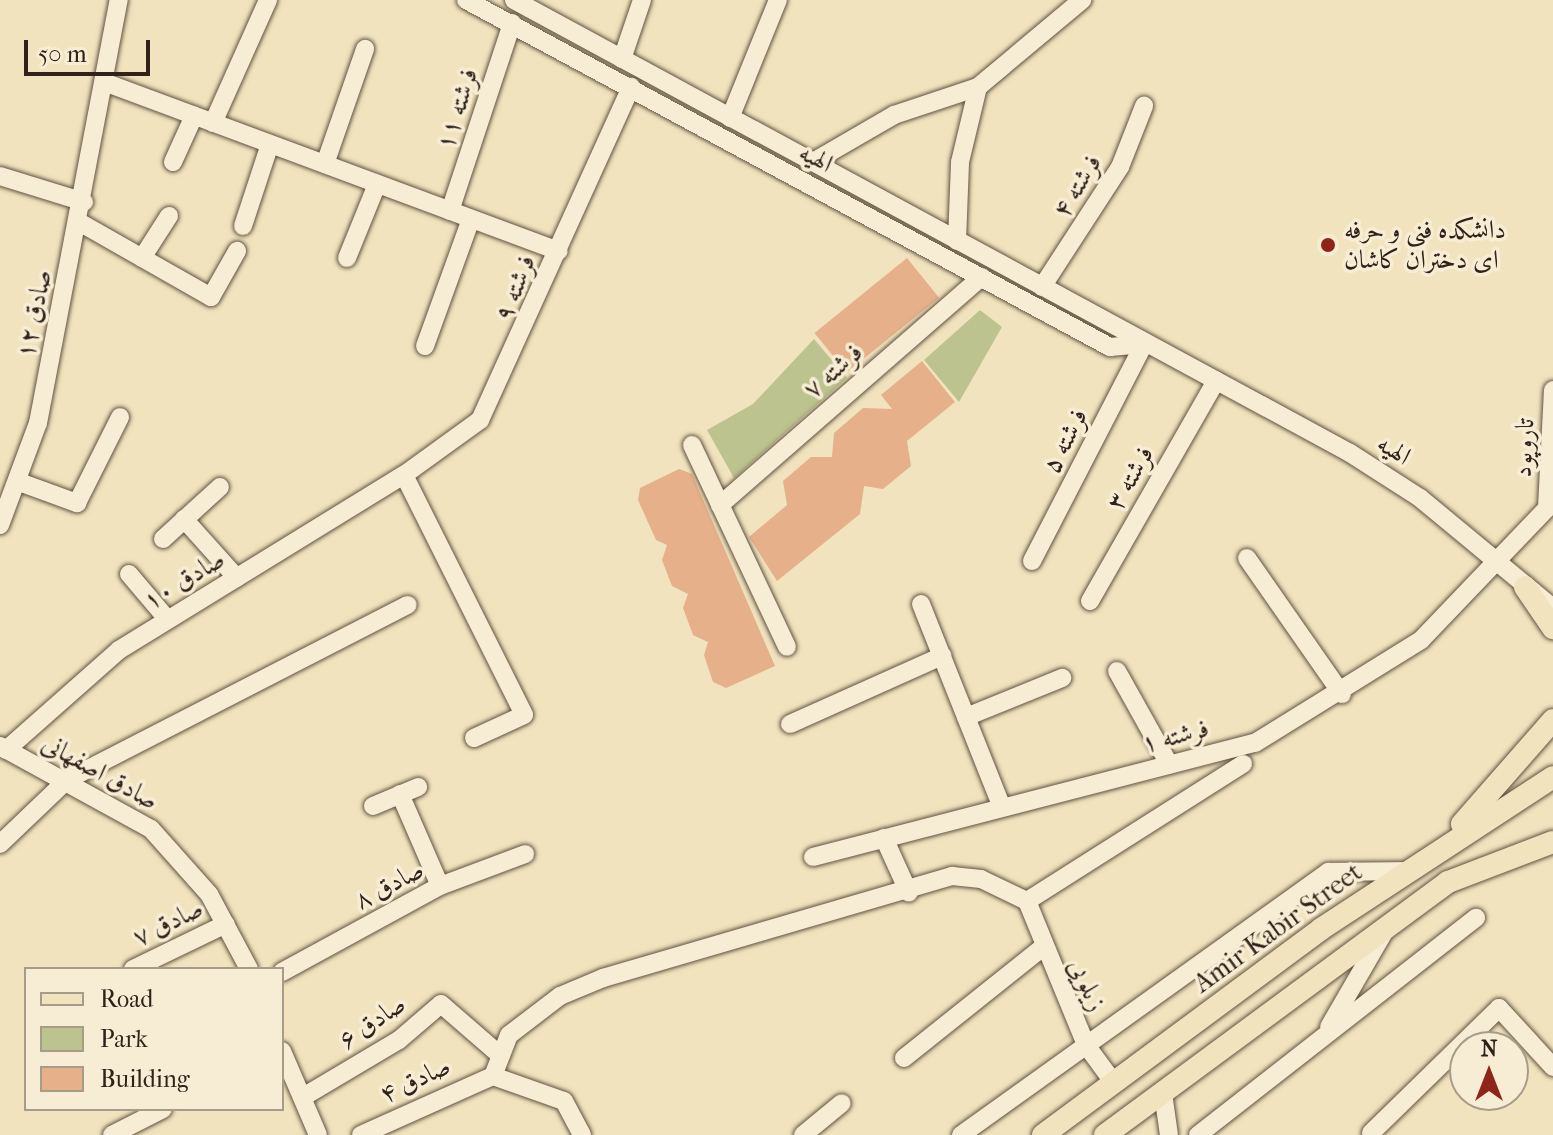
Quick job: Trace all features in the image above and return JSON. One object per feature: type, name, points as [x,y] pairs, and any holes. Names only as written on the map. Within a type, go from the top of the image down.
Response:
[{"type":"main road","points":[[1525,587],[1553,628]]},
{"type":"main road","points":[[1438,850],[1553,720]]},
{"type":"main road","name":"Amir Kabir Street","points":[[1043,1135],[1406,871],[1553,777]]},
{"type":"main road","points":[[1105,1135],[1448,882],[1553,842]]},
{"type":"street","name":"صادق ۱۲","points":[[0,525],[22,483],[84,202],[119,0]]},
{"type":"street","points":[[213,123],[268,0]]},
{"type":"street","name":"الهیه","points":[[466,0],[1110,347],[1144,344]]},
{"type":"street","name":"الهیه","points":[[514,0],[548,8],[622,59],[1387,476],[1553,608]]},
{"type":"street","points":[[622,59],[642,0]]},
{"type":"street","points":[[730,118],[778,0]]},
{"type":"street","points":[[813,162],[894,115],[978,87],[1082,0]]},
{"type":"street","name":"فرشته ۱۱","points":[[450,211],[512,23]]},
{"type":"street","points":[[325,164],[365,49]]},
{"type":"street","points":[[104,82],[559,251]]},
{"type":"street","name":"فرشته ۹","points":[[404,475],[487,410],[631,87]]},
{"type":"street","points":[[957,241],[960,162],[978,87]]},
{"type":"street","name":"فرشته ۴","points":[[1042,287],[1120,167],[1144,106]]},
{"type":"street","points":[[173,162],[194,116]]},
{"type":"street","points":[[745,148],[755,131]]},
{"type":"street","points":[[243,226],[270,144]]},
{"type":"street","points":[[0,176],[84,202]]},
{"type":"street","points":[[347,258],[377,184]]},
{"type":"street","points":[[142,258],[169,216]]},
{"type":"street","points":[[425,346],[471,219]]},
{"type":"street","points":[[79,222],[211,297],[237,251]]},
{"type":"street","name":"فرشته ۷","points":[[720,505],[981,277]]},
{"type":"street","name":"فرشته ۵","points":[[1032,561],[1144,344]]},
{"type":"street","name":"فرشته ۳","points":[[1090,601],[1216,381]]},
{"type":"street","name":"تاروپود","points":[[1550,505],[1553,390]]},
{"type":"street","points":[[22,483],[77,503],[120,417]]},
{"type":"street","points":[[692,445],[787,647]]},
{"type":"street","points":[[404,475],[524,715],[474,738]]},
{"type":"street","name":"صادق ۱۰","points":[[3,748],[88,673],[168,620],[404,475]]},
{"type":"street","points":[[163,539],[220,487]]},
{"type":"street","name":"فرشته ۱","points":[[813,857],[1001,805],[1255,743],[1342,694],[1421,640],[1550,505]]},
{"type":"street","points":[[184,519],[237,578]]},
{"type":"street","points":[[1247,558],[1342,694]]},
{"type":"street","points":[[129,574],[168,620]]},
{"type":"street","points":[[921,604],[1001,805]]},
{"type":"street","points":[[0,844],[67,780],[408,605]]},
{"type":"street","points":[[790,724],[942,656]]},
{"type":"street","points":[[1117,671],[1169,764]]},
{"type":"street","points":[[966,717],[1062,678]]},
{"type":"street","name":"صادق اصفهانی","points":[[3,748],[67,780],[151,829],[195,875],[226,924],[248,967]]},
{"type":"street","points":[[582,1135],[564,1101],[493,1076],[509,1035],[560,996],[603,978],[909,893],[952,876],[994,883],[1027,901],[1243,764]]},
{"type":"street","points":[[373,806],[409,790],[440,886]]},
{"type":"street","points":[[884,838],[909,893]]},
{"type":"street","name":"صادق ۸","points":[[284,971],[440,886],[525,854]]},
{"type":"street","points":[[961,1135],[1328,872],[1406,871]]},
{"type":"street","name":"زیلویی","points":[[1027,901],[1042,948],[1086,1045],[1114,1083]]},
{"type":"street","points":[[1198,1135],[1476,918]]},
{"type":"street","name":"صادق ۷","points":[[137,967],[226,924]]},
{"type":"street","points":[[1324,1037],[1387,927]]},
{"type":"street","points":[[904,1058],[1042,948]]},
{"type":"street","name":"صادق ۶","points":[[303,1097],[399,1040],[441,1004],[501,1056]]},
{"type":"street","points":[[1371,1133],[1499,1008],[1553,1067]]},
{"type":"street","points":[[284,1055],[318,1135]]},
{"type":"street","name":"صادق ۴","points":[[361,1135],[416,1104],[493,1076]]},
{"type":"street","points":[[1163,1093],[1169,1135]]},
{"type":"street","points":[[803,1135],[842,1103]]},
{"type":"street","points":[[112,1135],[159,1111]]},
{"type":"green space","points":[[980,310],[1002,327],[959,402],[924,360]]},
{"type":"green space","points":[[814,339],[847,378],[734,478],[707,430],[753,404]]},
{"type":"building","points":[[907,258],[939,298],[847,373],[815,333]]},
{"type":"building","points":[[922,361],[955,402],[907,441],[911,466],[883,489],[864,486],[860,514],[777,581],[749,537],[787,505],[783,481],[811,457],[832,457],[834,433],[863,408],[892,409],[881,395]]},
{"type":"building","points":[[679,469],[692,474],[775,666],[726,688],[713,682],[704,655],[708,642],[693,635],[683,608],[688,594],[672,586],[662,560],[667,545],[656,540],[638,500],[640,488]]},
{"type":"place","name":"دانشکده فنی و حرفه ای دختران کاشان","points":[[1328,245]]}]
